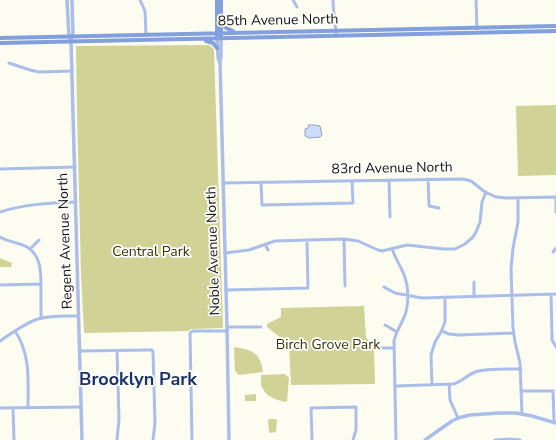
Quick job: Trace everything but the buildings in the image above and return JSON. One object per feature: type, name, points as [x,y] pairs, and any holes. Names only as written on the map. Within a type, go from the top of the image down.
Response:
[{"type":"main road","points":[[217,0],[219,36]]},
{"type":"main road","points":[[219,36],[221,22],[221,0]]},
{"type":"main road","points":[[202,34],[210,32],[214,27],[216,23],[217,9]]},
{"type":"main road","points":[[221,22],[230,31],[256,30],[263,32]]},
{"type":"main road","name":"85th Avenue North","points":[[0,38],[202,34],[219,36],[336,36],[477,31],[556,26]]},
{"type":"main road","name":"85th Avenue North","points":[[0,43],[174,39],[263,32],[556,31]]},
{"type":"main road","points":[[174,39],[178,41],[209,41],[217,48]]},
{"type":"street","name":"Regent Avenue North","points":[[68,0],[71,37]]},
{"type":"street","name":"Regent Avenue North","points":[[72,0],[71,41],[82,440]]},
{"type":"street","points":[[140,0],[145,11],[146,35]]},
{"type":"street","points":[[293,0],[297,7]]},
{"type":"street","points":[[333,0],[336,36]]},
{"type":"street","points":[[476,0],[477,31]]},
{"type":"street","name":"Noble Avenue North","points":[[219,36],[217,48],[220,61]]},
{"type":"street","name":"Noble Avenue North","points":[[219,36],[229,440]]},
{"type":"street","points":[[9,63],[39,72],[72,71]]},
{"type":"street","points":[[0,170],[75,167]]},
{"type":"street","points":[[428,179],[429,206],[439,208]]},
{"type":"street","name":"83rd Avenue North","points":[[223,183],[463,179],[476,184],[486,192],[496,197],[556,197]]},
{"type":"street","points":[[389,180],[390,216]]},
{"type":"street","points":[[261,183],[262,205],[353,203],[352,181]]},
{"type":"street","points":[[225,253],[242,252],[275,241],[344,239],[358,241],[378,250],[392,249],[406,245],[441,251],[461,247],[474,237],[480,222],[482,202],[486,192]]},
{"type":"street","points":[[556,197],[556,212]]},
{"type":"street","points":[[518,198],[518,222],[511,258],[513,333],[521,369],[522,414]]},
{"type":"street","points":[[0,212],[32,204],[76,202]]},
{"type":"street","points":[[0,237],[30,249],[35,255],[40,266],[41,318]]},
{"type":"street","points":[[344,239],[345,286]]},
{"type":"street","points":[[30,249],[40,240]]},
{"type":"street","points":[[226,290],[308,288],[307,240]]},
{"type":"street","points":[[265,244],[268,250]]},
{"type":"street","points":[[553,252],[556,248]]},
{"type":"street","points":[[392,249],[404,273],[408,288],[406,311],[401,326],[395,337],[393,348],[396,440]]},
{"type":"street","points":[[474,282],[474,297]]},
{"type":"street","points":[[0,285],[41,284]]},
{"type":"street","points":[[384,287],[395,293],[422,298],[556,294]]},
{"type":"street","points":[[551,295],[552,340],[556,347]]},
{"type":"street","points":[[432,385],[432,355],[435,342],[442,331],[445,318],[445,297]]},
{"type":"street","points":[[0,341],[30,322],[41,318],[79,316]]},
{"type":"street","points":[[385,326],[397,332]]},
{"type":"street","points":[[192,440],[191,332],[261,327]]},
{"type":"street","points":[[442,331],[458,335],[513,333]]},
{"type":"street","points":[[15,332],[22,343],[26,358],[28,408]]},
{"type":"street","points":[[375,348],[393,348]]},
{"type":"street","points":[[80,351],[152,350],[154,354],[155,423],[153,440]]},
{"type":"street","points":[[117,351],[118,440]]},
{"type":"street","points":[[395,386],[450,384],[460,382],[471,374],[480,371],[521,369]]},
{"type":"street","points":[[450,384],[450,400],[458,418]]},
{"type":"street","points":[[425,440],[446,424],[458,418],[470,415],[499,413],[522,414],[555,422],[553,391],[521,391]]},
{"type":"street","points":[[0,408],[81,407]]},
{"type":"street","points":[[312,440],[311,408],[356,407],[356,430],[353,440]]},
{"type":"street","points":[[13,408],[14,440]]},
{"type":"street","points":[[495,440],[520,440]]},
{"type":"green space","name":"Central Park","points":[[209,45],[214,50],[223,328],[191,329],[188,331],[84,333],[81,275],[76,46]]},
{"type":"green space","points":[[556,105],[556,175],[518,176],[516,106]]},
{"type":"green space","points":[[0,258],[12,263],[11,267],[0,267]]},
{"type":"green space","name":"Birch Grove Park","points":[[364,306],[366,337],[374,347],[375,384],[291,385],[289,345],[282,345],[281,338],[267,327],[267,324],[281,317],[281,308]]},
{"type":"green space","points":[[234,347],[250,351],[257,355],[263,372],[239,375],[235,371]]},
{"type":"green space","points":[[285,374],[289,378],[287,402],[275,399],[268,395],[261,385],[261,375]]},
{"type":"green space","points":[[256,394],[256,401],[245,401],[245,395]]},
{"type":"green space","points":[[269,419],[277,420],[276,432],[270,433]]},
{"type":"water","points":[[309,125],[320,126],[322,135],[320,137],[309,138],[305,136],[305,129],[308,128]]},
{"type":"district","name":"Brooklyn Park","points":[[138,381]]}]
